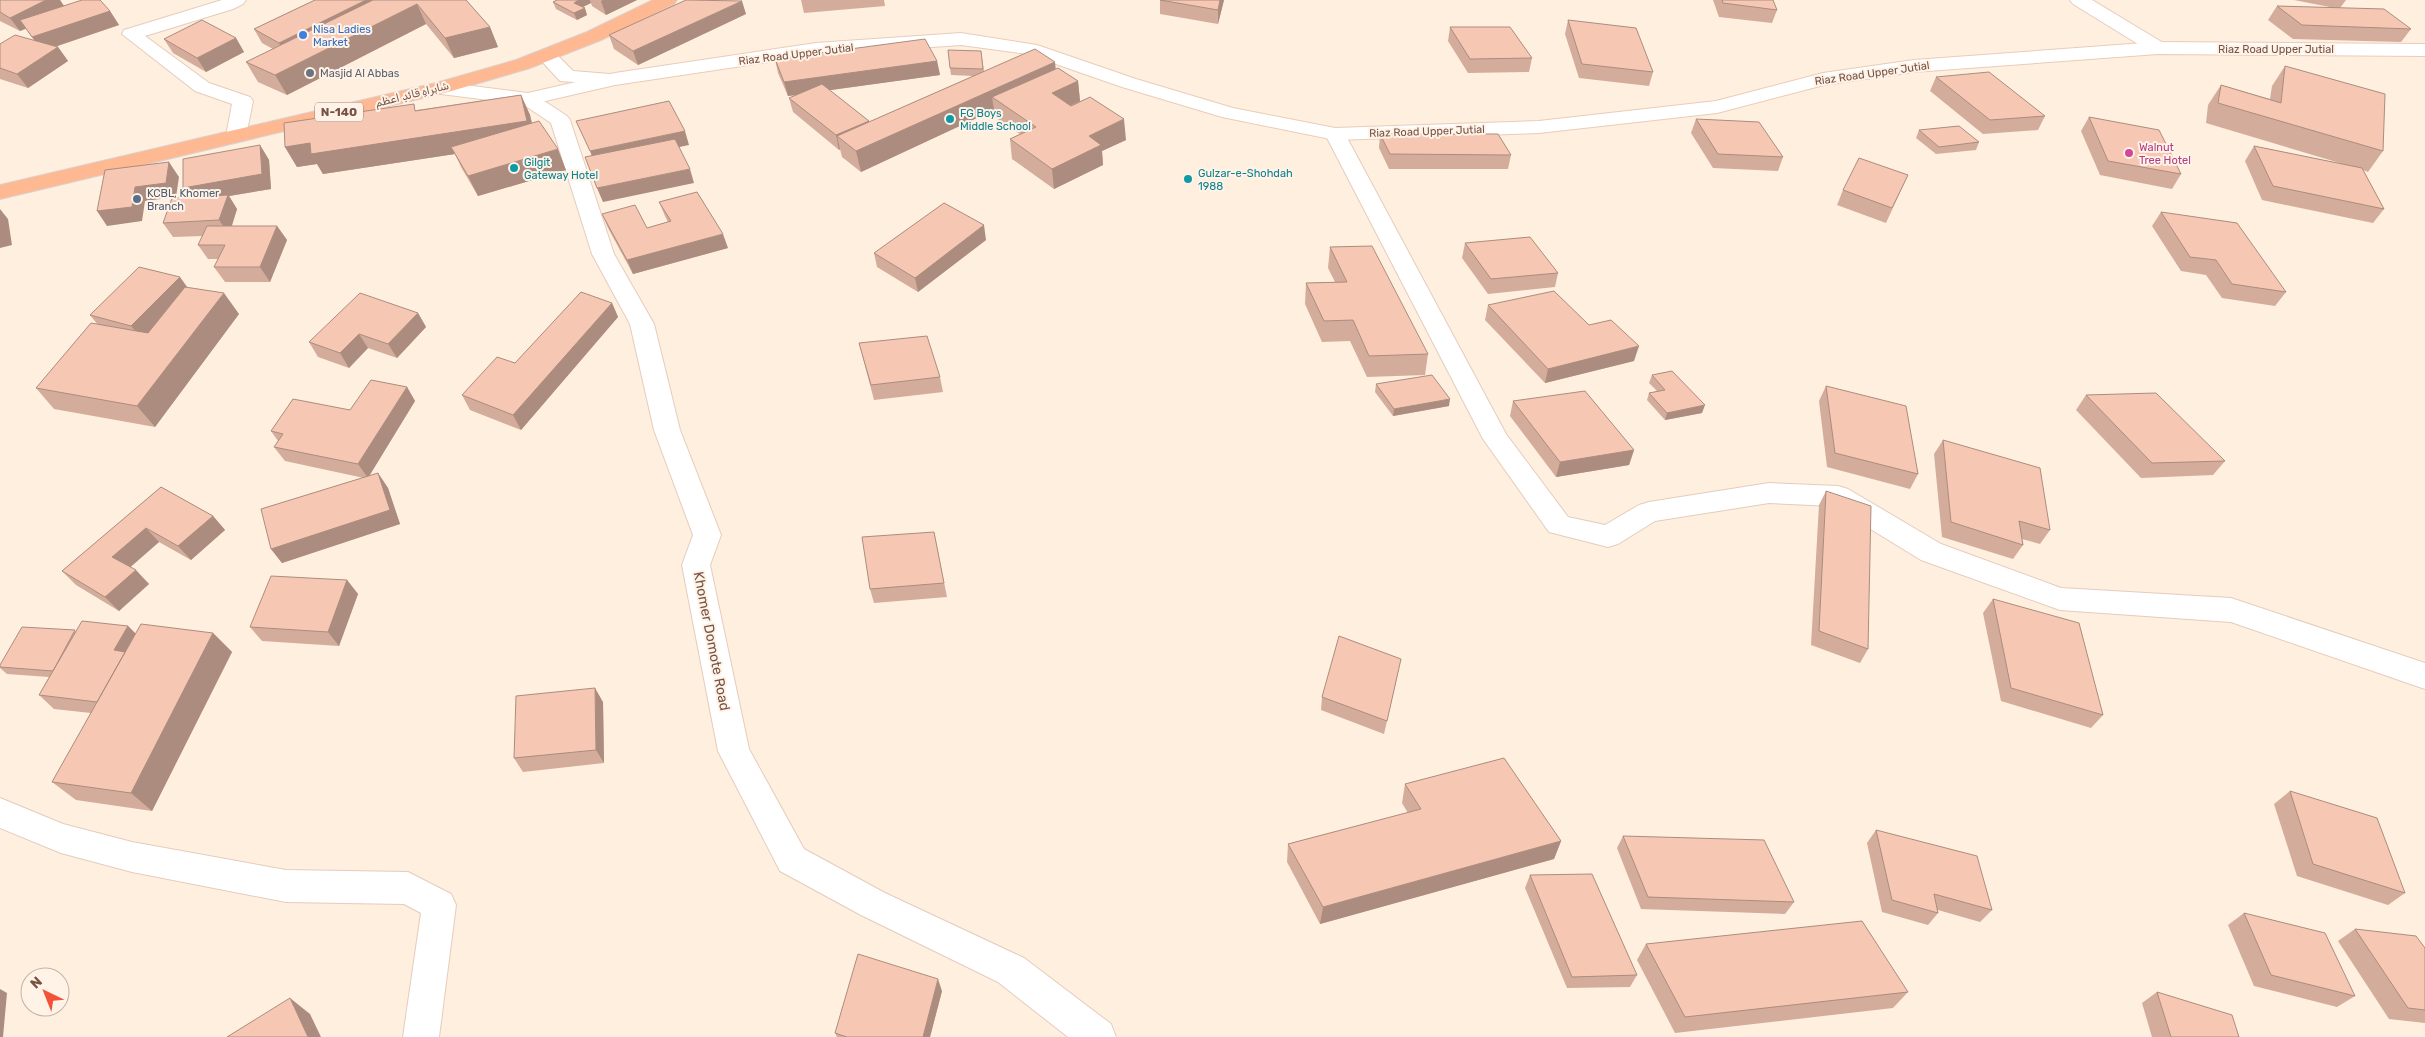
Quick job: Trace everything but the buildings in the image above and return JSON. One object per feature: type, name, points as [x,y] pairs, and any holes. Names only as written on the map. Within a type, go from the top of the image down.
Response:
[{"type":"highway","name":"شاہراہِ قائدِ اعظم","points":[[0,192],[441,88],[523,64],[594,36],[668,0]]},
{"type":"street","points":[[236,136],[243,101],[202,87],[131,34],[237,0]]},
{"type":"street","points":[[2079,0],[2158,48]]},
{"type":"street","name":"Riaz Road Upper Jutial","points":[[441,88],[528,99],[615,79],[816,49],[961,39],[1030,49],[1129,83],[1229,113],[1335,134],[1539,127],[1717,106],[1823,79],[1914,66],[2158,48],[2425,50]]},
{"type":"street","points":[[546,55],[566,77],[615,79]]},
{"type":"street","name":"Khomer Domote Road","points":[[528,99],[560,120],[603,254],[642,324],[667,430],[707,535],[696,564],[734,751],[792,860],[873,904],[1011,970],[1098,1037]]},
{"type":"street","points":[[1335,134],[1496,439],[1559,525],[1608,536],[1649,512],[1769,493],[1838,496],[1931,552],[2060,599],[2231,610],[2425,676]]},
{"type":"street","points":[[0,813],[61,838],[132,857],[277,884],[408,888],[439,905],[421,1037]]},
{"type":"place","name":"Nisa Ladies Market","points":[[303,35]]},
{"type":"place","name":"Masjid Al Abbas","points":[[310,73]]},
{"type":"place","name":"FG Boys Middle School","points":[[950,119]]},
{"type":"place","name":"Walnut Tree Hotel","points":[[2129,153]]},
{"type":"place","name":"Gilgit Gateway Hotel","points":[[514,168]]},
{"type":"place","name":"Gulzar-e-Shohdah 1988","points":[[1188,179]]},
{"type":"place","name":"KCBL, Khomer Branch","points":[[137,199]]}]
